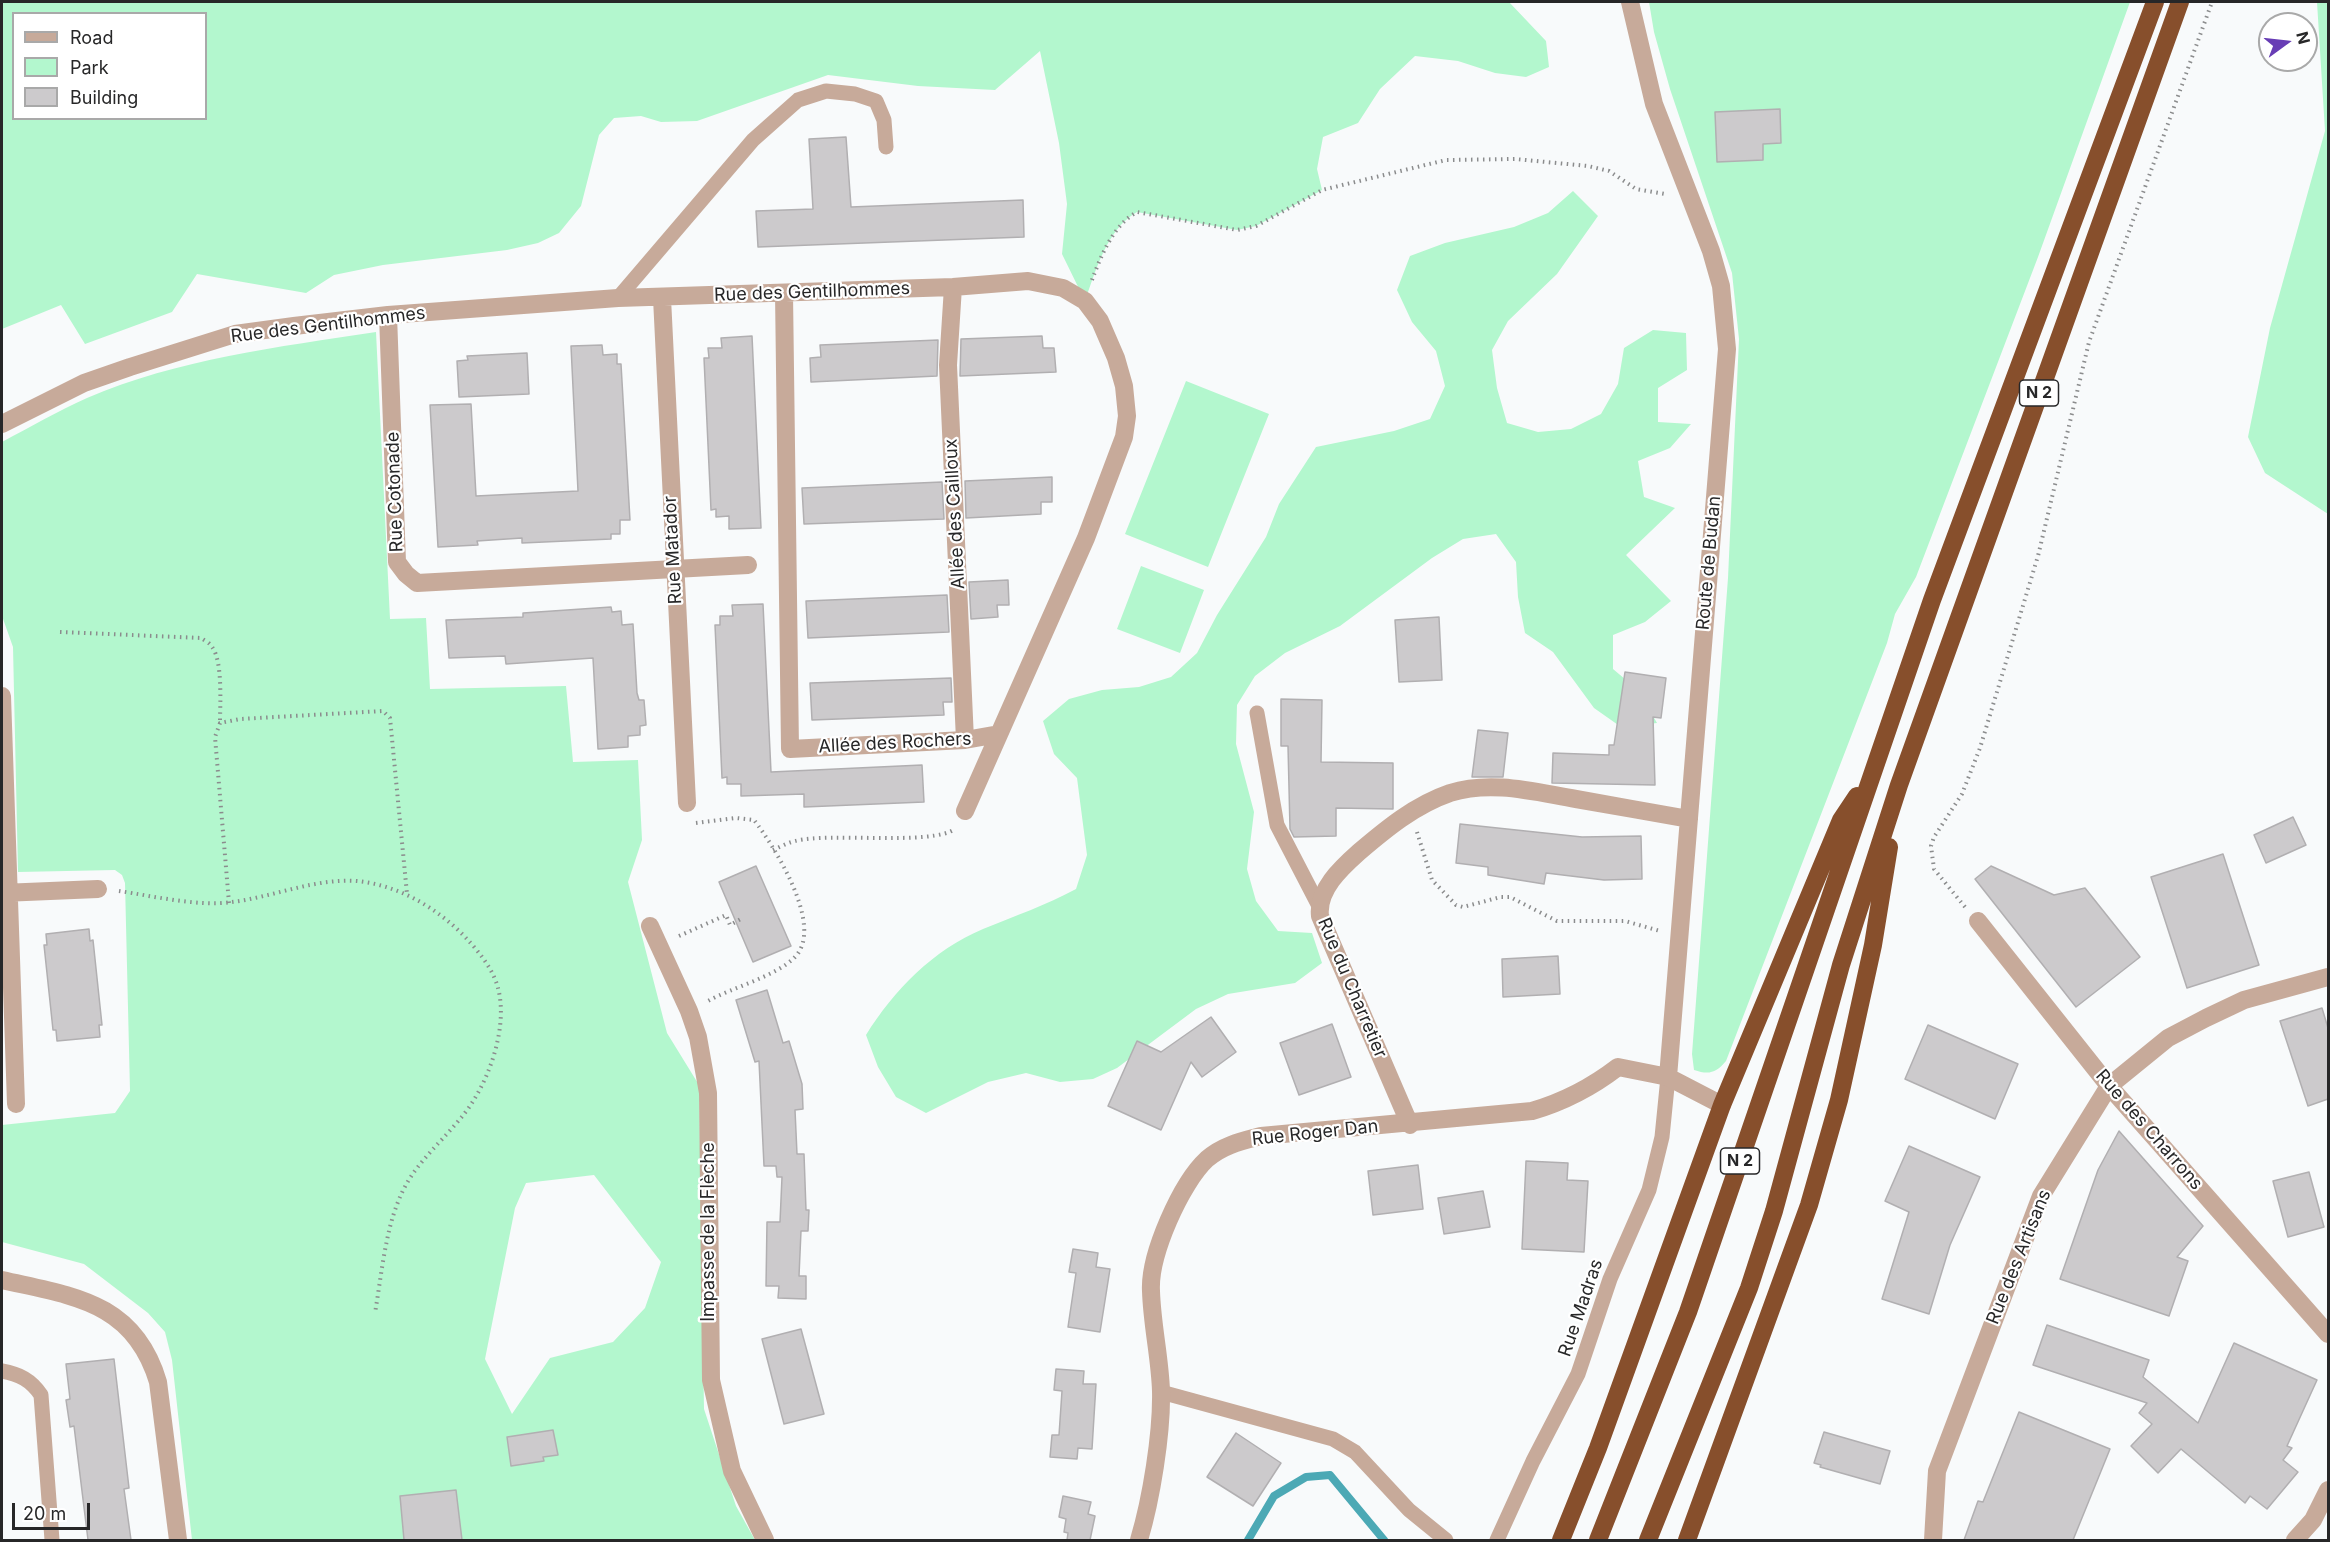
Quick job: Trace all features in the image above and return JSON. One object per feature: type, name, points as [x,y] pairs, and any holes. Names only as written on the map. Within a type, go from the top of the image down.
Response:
[{"type":"highway","name":"N 2","points":[[1598,1540],[1688,1312],[1932,600],[2155,2]]},
{"type":"highway","name":"N 2","points":[[1648,1540],[1749,1288],[1774,1210],[1841,965],[1899,785],[2180,2]]},
{"type":"highway","points":[[1562,1540],[1598,1448],[1722,1105],[1840,820],[1870,777]]},
{"type":"highway","points":[[1687,1540],[1809,1205],[1839,1100],[1873,945],[1899,785]]},
{"type":"street","name":"Route de Budan","points":[[1630,2],[1654,104],[1711,251],[1721,286],[1727,349],[1689,819],[1677,939],[1668,1077]]},
{"type":"street","name":"Rue des Gentilhommes","points":[[2,424],[84,383],[235,334],[388,315],[618,298],[953,287],[1028,281],[1063,288],[1085,301],[1100,321],[1116,358],[1126,406],[1124,437],[1086,538],[965,812]]},
{"type":"street","name":"Allée des Cailloux","points":[[953,287],[948,365],[965,740]]},
{"type":"street","name":"Allée des Rochers","points":[[784,293],[790,749],[965,740],[999,734]]},
{"type":"street","name":"Rue Matador","points":[[662,298],[673,568],[687,803]]},
{"type":"street","name":"Rue Cotonade","points":[[388,315],[397,562],[417,583],[748,565]]},
{"type":"street","points":[[2,696],[5,893],[16,1104]]},
{"type":"street","name":"Rue du Charretier","points":[[1410,1125],[1325,931],[1319,906],[1337,873],[1347,862],[1412,811],[1452,793],[1490,786],[1689,819]]},
{"type":"street","points":[[5,893],[98,889]]},
{"type":"street","name":"Rue des Charrons","points":[[1978,921],[2109,1086],[2328,1334]]},
{"type":"street","name":"Impasse de la Flèche","points":[[650,926],[689,1011],[698,1037],[708,1093],[711,1380],[732,1471],[765,1540]]},
{"type":"street","name":"Rue des Artisans","points":[[1933,1540],[1937,1471],[2041,1196],[2109,1086],[2168,1038],[2206,1018],[2244,1000],[2328,977]]},
{"type":"street","name":"Rue Roger Dan","points":[[1139,1540],[1153,1475],[1161,1392],[1150,1290],[1155,1253],[1192,1176],[1220,1150],[1261,1136],[1410,1125],[1532,1111],[1566,1099],[1618,1067],[1668,1077]]},
{"type":"street","points":[[1668,1077],[1722,1105]]},
{"type":"street","points":[[2,1280],[81,1298],[124,1322],[141,1342],[153,1364],[158,1382],[178,1540]]},
{"type":"street","points":[[2295,1540],[2313,1520],[2328,1490]]},
{"type":"lane","points":[[618,298],[753,140],[798,100],[826,91],[855,94],[876,101],[884,120],[886,147]]},
{"type":"lane","points":[[1257,713],[1277,825],[1319,906]]},
{"type":"lane","name":"Rue Madras","points":[[1497,1540],[1533,1461],[1578,1374],[1598,1311],[1649,1190],[1662,1137],[1668,1077]]},
{"type":"lane","points":[[2,1371],[33,1382],[41,1395],[52,1540]]},
{"type":"lane","points":[[1161,1392],[1333,1439],[1355,1452],[1409,1510],[1446,1540]]},
{"type":"path","points":[[1978,921],[1935,869],[1931,846],[1934,837],[1962,794],[1980,748],[2038,556],[2089,342],[2212,2]]},
{"type":"path","points":[[1085,301],[1099,261],[1119,227],[1137,212],[1237,230],[1256,226],[1322,190],[1446,160],[1515,159],[1580,165],[1609,171],[1628,185],[1653,194],[1665,194],[1686,188]]},
{"type":"path","points":[[60,632],[201,638],[213,647],[221,694],[220,723],[215,737],[229,903]]},
{"type":"path","points":[[220,723],[240,719],[383,711],[390,718],[407,894]]},
{"type":"path","points":[[687,803],[687,814],[696,823],[736,818],[754,820],[790,876],[803,919],[800,950],[788,962],[689,1011]]},
{"type":"path","points":[[1412,811],[1421,853],[1432,880],[1456,905],[1463,907],[1501,897],[1510,897],[1557,921],[1625,921],[1677,939]]},
{"type":"path","points":[[773,850],[805,839],[919,836],[951,832],[960,824],[965,812]]},
{"type":"path","points":[[98,889],[229,903],[320,884],[356,881],[398,889],[407,894],[457,928],[482,955],[498,987],[501,1013],[497,1038],[487,1072],[472,1104],[417,1165],[397,1202],[375,1312]]},
{"type":"path","points":[[659,945],[726,915],[730,925],[741,919]]},
{"type":"green space","points":[[2,2],[1509,2],[1546,41],[1549,67],[1526,77],[1495,73],[1458,61],[1415,56],[1380,89],[1358,123],[1323,137],[1317,169],[1322,190],[1256,226],[1237,230],[1137,212],[1127,219],[1110,239],[1085,301],[1062,254],[1067,204],[1059,143],[1040,51],[995,90],[918,86],[828,75],[697,121],[661,122],[641,116],[614,118],[599,135],[581,206],[559,233],[538,243],[507,250],[383,265],[334,275],[306,293],[197,274],[172,312],[85,344],[61,305],[2,329]]},
{"type":"green space","points":[[1649,2],[2130,2],[2038,257],[1916,577],[1895,614],[1887,643],[1726,1061],[1719,1068],[1708,1073],[1694,1070],[1692,1054],[1728,578],[1739,339],[1732,273],[1670,89],[1654,32]]},
{"type":"green space","points":[[2317,2],[2328,2],[2328,514],[2265,473],[2248,437],[2270,328],[2325,131]]},
{"type":"green space","points":[[1573,191],[1598,216],[1557,274],[1508,321],[1492,350],[1497,388],[1507,423],[1538,432],[1571,429],[1601,414],[1618,384],[1624,348],[1653,330],[1686,333],[1687,370],[1658,388],[1658,422],[1691,424],[1670,448],[1638,461],[1644,497],[1675,508],[1626,555],[1671,601],[1645,622],[1613,635],[1613,669],[1638,690],[1657,723],[1621,727],[1594,708],[1553,652],[1525,633],[1518,597],[1516,562],[1496,534],[1463,539],[1432,558],[1340,626],[1285,653],[1255,676],[1237,705],[1236,744],[1254,812],[1247,869],[1256,901],[1278,931],[1312,933],[1322,963],[1295,983],[1228,994],[1196,1009],[1117,1068],[1093,1079],[1060,1082],[1026,1073],[988,1082],[926,1113],[896,1097],[878,1067],[866,1035],[889,1002],[916,973],[948,948],[983,929],[1076,889],[1087,855],[1077,778],[1054,754],[1043,721],[1069,699],[1102,690],[1139,687],[1171,677],[1197,653],[1217,615],[1266,537],[1279,504],[1316,447],[1394,431],[1430,419],[1445,386],[1436,351],[1412,322],[1397,290],[1410,256],[1445,243],[1514,227],[1548,213]]},
{"type":"green space","points":[[376,332],[390,619],[426,618],[430,689],[566,686],[573,762],[638,760],[642,840],[628,882],[667,1033],[699,1085],[704,1409],[736,1506],[755,1540],[192,1540],[172,1360],[165,1332],[148,1313],[84,1264],[2,1242],[2,1125],[115,1113],[130,1091],[125,883],[122,875],[115,870],[18,872],[13,647],[2,616],[2,442],[87,398],[157,373],[265,349]],"holes":[[[594,1175],[661,1262],[645,1308],[613,1342],[550,1358],[512,1414],[485,1359],[515,1208],[526,1183]]]},
{"type":"green space","points":[[1186,381],[1269,414],[1208,567],[1125,534]]},
{"type":"green space","points":[[1141,566],[1204,590],[1180,653],[1117,629]]},
{"type":"building","points":[[1780,109],[1781,143],[1763,144],[1763,160],[1717,162],[1715,112]]},
{"type":"building","points":[[846,137],[851,207],[1023,200],[1024,237],[758,247],[756,211],[813,209],[809,139]]},
{"type":"building","points":[[752,336],[761,528],[729,529],[729,516],[716,517],[716,509],[711,510],[704,358],[709,358],[708,348],[722,348],[721,338]]},
{"type":"building","points":[[1042,336],[1043,348],[1054,348],[1056,372],[960,376],[961,339]]},
{"type":"building","points":[[938,340],[937,376],[811,382],[810,358],[821,357],[820,345]]},
{"type":"building","points":[[602,345],[603,355],[617,354],[617,364],[621,364],[630,520],[620,520],[620,534],[611,534],[611,539],[522,543],[522,538],[477,541],[478,545],[438,547],[430,405],[471,404],[476,496],[578,491],[571,346]]},
{"type":"building","points":[[527,353],[529,394],[459,397],[457,361],[468,360],[467,356]]},
{"type":"building","points":[[1052,477],[1052,502],[1041,502],[1041,514],[966,518],[965,481]]},
{"type":"building","points":[[942,482],[944,519],[804,524],[802,488]]},
{"type":"building","points":[[1008,580],[1009,605],[997,605],[998,617],[971,619],[969,582]]},
{"type":"building","points":[[947,595],[949,632],[808,638],[806,601]]},
{"type":"building","points":[[763,604],[771,772],[922,765],[924,802],[804,807],[804,794],[741,796],[741,784],[727,784],[727,777],[722,778],[715,625],[720,625],[720,616],[733,616],[732,605]]},
{"type":"building","points":[[611,607],[612,612],[621,611],[622,625],[633,624],[637,693],[639,700],[644,700],[646,725],[640,726],[640,735],[628,736],[628,747],[598,749],[593,658],[506,664],[505,656],[449,658],[446,620],[523,617],[523,613]]},
{"type":"building","points":[[1439,617],[1442,680],[1399,682],[1395,620]]},
{"type":"building","points":[[1625,672],[1666,678],[1661,718],[1653,717],[1655,785],[1552,783],[1553,753],[1609,755],[1609,745],[1614,745]]},
{"type":"building","points":[[951,678],[952,702],[943,702],[944,715],[812,720],[810,683]]},
{"type":"building","points":[[1281,699],[1322,700],[1321,762],[1393,763],[1393,809],[1336,808],[1336,836],[1294,837],[1290,829],[1288,746],[1281,746]]},
{"type":"building","points":[[1478,730],[1508,733],[1503,777],[1472,777]]},
{"type":"building","points":[[2293,817],[2306,845],[2266,863],[2254,835]]},
{"type":"building","points":[[1460,824],[1582,837],[1641,836],[1642,879],[1604,880],[1546,873],[1544,884],[1488,875],[1488,867],[1456,863]]},
{"type":"building","points":[[2223,854],[2259,965],[2187,988],[2151,877]]},
{"type":"building","points":[[756,866],[791,946],[753,962],[719,882]]},
{"type":"building","points":[[1991,866],[2054,895],[2085,888],[2140,957],[2076,1007],[1975,879]]},
{"type":"building","points":[[89,929],[90,941],[93,940],[102,1025],[99,1025],[100,1037],[57,1041],[56,1030],[53,1030],[44,945],[47,945],[46,934]]},
{"type":"building","points":[[1558,956],[1560,994],[1503,997],[1502,959]]},
{"type":"building","points":[[767,990],[783,1043],[789,1041],[802,1084],[803,1109],[795,1110],[797,1154],[804,1154],[806,1210],[809,1210],[808,1231],[801,1231],[799,1276],[806,1276],[806,1299],[778,1298],[779,1286],[766,1286],[767,1222],[780,1222],[782,1177],[777,1177],[776,1166],[764,1166],[759,1061],[755,1062],[736,1000]]},
{"type":"building","points":[[2322,1008],[2328,1028],[2328,1099],[2308,1106],[2280,1021]]},
{"type":"building","points":[[1211,1017],[1236,1052],[1202,1077],[1191,1062],[1161,1130],[1108,1106],[1137,1041],[1161,1052]]},
{"type":"building","points":[[1332,1024],[1351,1077],[1299,1095],[1280,1043]]},
{"type":"building","points":[[1928,1025],[2018,1064],[1995,1119],[1905,1079]]},
{"type":"building","points":[[2119,1131],[2203,1226],[2177,1257],[2188,1261],[2169,1316],[2060,1279],[2098,1170]]},
{"type":"building","points":[[1909,1146],[1980,1177],[1950,1245],[1929,1314],[1882,1299],[1909,1212],[1885,1201]]},
{"type":"building","points":[[1526,1161],[1568,1163],[1567,1180],[1588,1181],[1584,1252],[1522,1249]]},
{"type":"building","points":[[1418,1165],[1423,1209],[1373,1215],[1368,1171]]},
{"type":"building","points":[[2309,1172],[2324,1227],[2288,1237],[2273,1181]]},
{"type":"building","points":[[1483,1191],[1490,1227],[1444,1234],[1438,1198]]},
{"type":"building","points":[[1073,1249],[1098,1253],[1096,1267],[1110,1269],[1100,1332],[1068,1327],[1076,1273],[1069,1272]]},
{"type":"building","points":[[2047,1325],[2149,1360],[2143,1377],[2198,1423],[2234,1343],[2317,1380],[2287,1446],[2292,1448],[2283,1460],[2298,1472],[2267,1509],[2250,1496],[2245,1503],[2181,1449],[2158,1473],[2131,1446],[2152,1424],[2139,1413],[2147,1403],[2033,1365]]},
{"type":"building","points":[[801,1329],[824,1414],[784,1424],[762,1339]]},
{"type":"building","points":[[114,1359],[129,1488],[124,1489],[131,1540],[88,1540],[74,1426],[70,1427],[66,1400],[70,1399],[66,1364]]},
{"type":"building","points":[[1056,1369],[1084,1371],[1083,1384],[1096,1384],[1092,1449],[1078,1448],[1077,1459],[1050,1457],[1052,1435],[1059,1435],[1062,1391],[1054,1390]]},
{"type":"building","points":[[2019,1412],[2110,1449],[2073,1540],[1964,1540],[1978,1501],[1983,1502]]},
{"type":"building","points":[[553,1430],[558,1455],[543,1457],[544,1461],[511,1466],[507,1437]]},
{"type":"building","points":[[1824,1432],[1890,1451],[1880,1484],[1820,1467],[1821,1465],[1814,1463]]},
{"type":"building","points":[[1236,1433],[1281,1463],[1253,1506],[1207,1477]]},
{"type":"building","points":[[456,1490],[462,1540],[404,1540],[400,1496]]},
{"type":"building","points":[[1063,1496],[1091,1502],[1088,1514],[1095,1516],[1090,1540],[1067,1540],[1068,1533],[1064,1532],[1066,1519],[1059,1517]]},
{"type":"waterway","points":[[1248,1540],[1274,1496],[1306,1477],[1330,1475],[1384,1540]]}]
